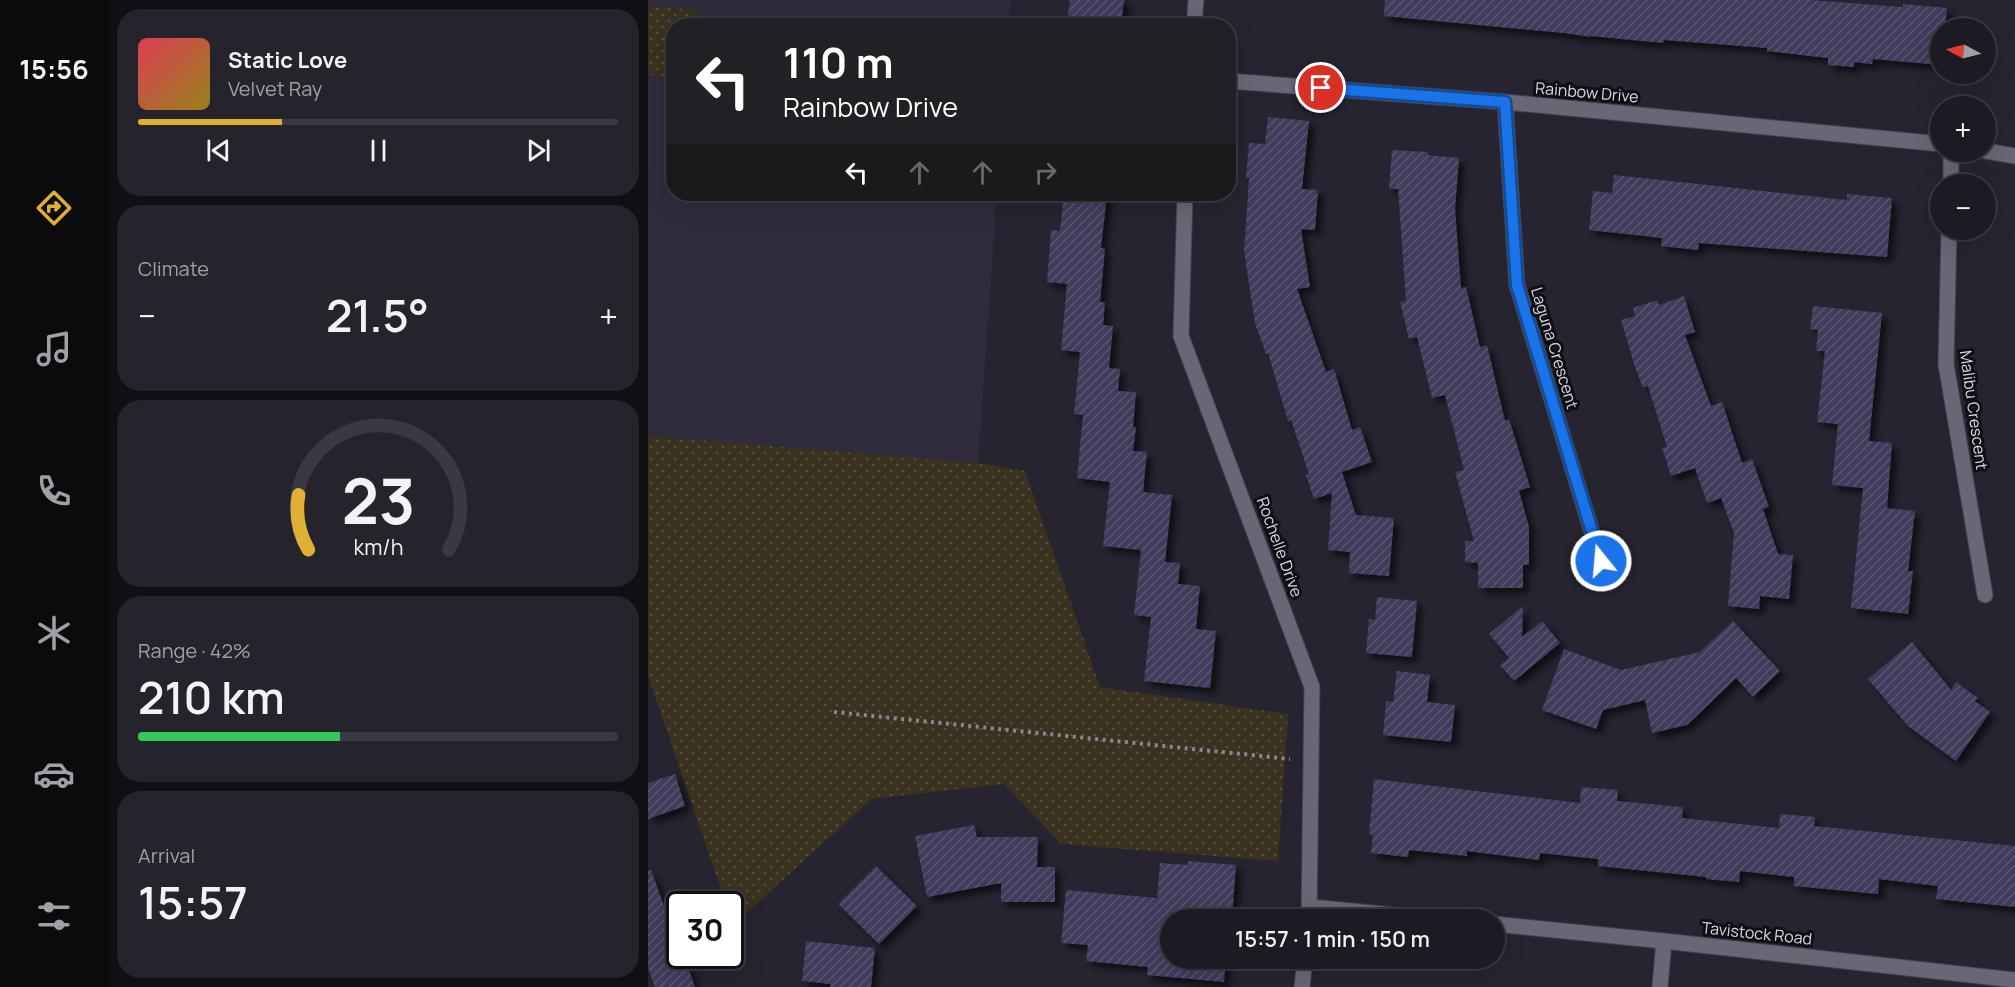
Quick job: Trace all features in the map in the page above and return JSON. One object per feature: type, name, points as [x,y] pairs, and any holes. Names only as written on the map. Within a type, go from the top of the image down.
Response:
[{"type":"street","points":[[1195,18],[1196,0]]},
{"type":"street","name":"Rainbow Drive","points":[[1236,82],[1505,102],[1930,143]]},
{"type":"street","name":"Laguna Crescent","points":[[1505,102],[1517,285],[1601,561]]},
{"type":"street","points":[[1996,153],[2015,156]]},
{"type":"street","name":"Rochelle Drive","points":[[1185,201],[1182,336],[1312,687],[1310,909]]},
{"type":"street","name":"Malibu Crescent","points":[[1949,240],[1946,364],[1985,595]]},
{"type":"street","name":"Tavistock Road","points":[[1505,925],[2015,980]]},
{"type":"street","points":[[1660,987],[1664,941]]},
{"type":"street","points":[[1302,987],[1304,969]]},
{"type":"path","points":[[834,712],[1312,761]]},
{"type":"shaded area","points":[[648,0],[1011,0],[1010,18],[666,18],[666,201],[997,201],[978,463],[648,436]]},
{"type":"shaded area","points":[[648,5],[698,11],[698,18],[666,18],[666,77],[648,74]]},
{"type":"shaded area","points":[[648,436],[978,463],[1025,471],[1100,687],[1288,714],[1278,861],[1061,844],[1004,784],[872,799],[744,915],[744,891],[722,891],[648,676]]},
{"type":"building","points":[[1070,0],[1124,0],[1122,18],[1067,18]]},
{"type":"building","points":[[1385,0],[1810,0],[1947,8],[1946,18],[1930,18],[1930,64],[1873,59],[1872,64],[1854,62],[1854,67],[1828,65],[1828,58],[1767,51],[1767,48],[1591,37],[1384,16]]},
{"type":"building","points":[[1268,117],[1309,121],[1302,189],[1318,190],[1315,230],[1301,229],[1310,287],[1297,289],[1326,372],[1334,369],[1352,430],[1360,427],[1372,462],[1342,472],[1356,515],[1394,518],[1389,576],[1349,573],[1350,552],[1328,550],[1332,493],[1314,499],[1306,475],[1309,474],[1291,420],[1288,421],[1268,353],[1266,354],[1255,323],[1244,251],[1249,178],[1246,178],[1249,143],[1265,144]]},
{"type":"building","points":[[1392,150],[1428,152],[1428,155],[1459,158],[1455,209],[1461,288],[1466,287],[1480,347],[1487,345],[1505,421],[1509,419],[1530,487],[1519,491],[1529,527],[1529,565],[1523,565],[1523,588],[1478,588],[1478,563],[1465,562],[1465,541],[1474,541],[1455,472],[1464,470],[1445,395],[1432,398],[1417,337],[1409,339],[1400,302],[1406,301],[1398,189],[1389,189]]},
{"type":"building","points":[[1614,175],[1847,200],[1847,194],[1892,198],[1887,257],[1699,243],[1698,250],[1661,246],[1662,238],[1589,230],[1593,191],[1612,193]]},
{"type":"building","points":[[1063,201],[1106,201],[1101,248],[1105,249],[1100,302],[1105,302],[1103,325],[1113,326],[1109,368],[1120,369],[1118,391],[1136,392],[1133,451],[1147,452],[1143,492],[1172,495],[1165,562],[1180,563],[1178,584],[1200,586],[1196,629],[1216,631],[1210,688],[1144,681],[1151,617],[1134,615],[1141,550],[1103,546],[1110,482],[1077,478],[1083,415],[1074,414],[1080,352],[1061,350],[1067,284],[1047,282],[1051,230],[1060,231]]},
{"type":"building","points":[[1684,296],[1695,332],[1685,335],[1711,406],[1722,402],[1742,463],[1752,459],[1769,507],[1763,509],[1778,554],[1793,555],[1789,599],[1760,596],[1759,609],[1728,606],[1734,533],[1721,498],[1707,503],[1695,468],[1671,476],[1662,448],[1667,447],[1648,386],[1643,388],[1621,320],[1635,316],[1633,308],[1657,300],[1659,305]]},
{"type":"building","points":[[1813,306],[1882,313],[1869,441],[1892,443],[1887,508],[1915,511],[1908,571],[1913,571],[1908,614],[1851,608],[1863,488],[1832,485],[1838,424],[1817,422],[1825,351],[1816,351],[1818,330],[1810,329]]},
{"type":"building","points":[[1377,597],[1417,601],[1412,657],[1366,653],[1369,619],[1375,620]]},
{"type":"building","points":[[1523,606],[1522,637],[1542,621],[1560,643],[1514,681],[1500,665],[1509,658],[1489,634]]},
{"type":"building","points":[[1733,621],[1780,671],[1753,697],[1736,678],[1687,725],[1652,733],[1645,700],[1603,710],[1596,729],[1542,710],[1564,649],[1621,670],[1700,652]]},
{"type":"building","points":[[1912,642],[1951,690],[1956,682],[1978,698],[1975,701],[1990,712],[1956,761],[1908,726],[1868,679]]},
{"type":"building","points":[[1397,671],[1430,675],[1427,702],[1455,705],[1451,742],[1383,735],[1386,701],[1393,702]]},
{"type":"building","points":[[675,774],[685,806],[648,819],[648,783]]},
{"type":"building","points":[[1374,779],[1580,803],[1581,787],[1618,790],[1617,801],[1683,807],[1682,818],[1779,828],[1780,814],[1815,817],[1814,826],[2015,846],[2015,907],[1936,899],[1938,886],[1879,879],[1878,894],[1794,886],[1794,877],[1740,871],[1739,882],[1706,879],[1706,877],[1598,866],[1598,859],[1540,853],[1539,860],[1467,851],[1467,856],[1409,850],[1408,857],[1371,853],[1373,835],[1369,834]]},
{"type":"building","points":[[974,825],[977,837],[1038,837],[1037,867],[1055,867],[1055,902],[1001,902],[1001,883],[927,897],[915,836]]},
{"type":"building","points":[[1188,861],[1236,865],[1233,909],[1160,909],[1160,969],[1225,969],[1224,982],[1147,975],[1148,967],[1086,961],[1088,945],[1061,943],[1066,890],[1157,898],[1160,863],[1188,865]]},
{"type":"building","points":[[876,866],[917,906],[879,944],[838,904]]},
{"type":"building","points":[[651,870],[666,911],[666,969],[689,969],[695,987],[655,987],[648,968],[648,871]]},
{"type":"building","points":[[806,941],[875,948],[871,987],[830,987],[830,984],[802,981]]},
{"type":"route","points":[[1321,88],[1505,102],[1517,285],[1601,561]]}]
